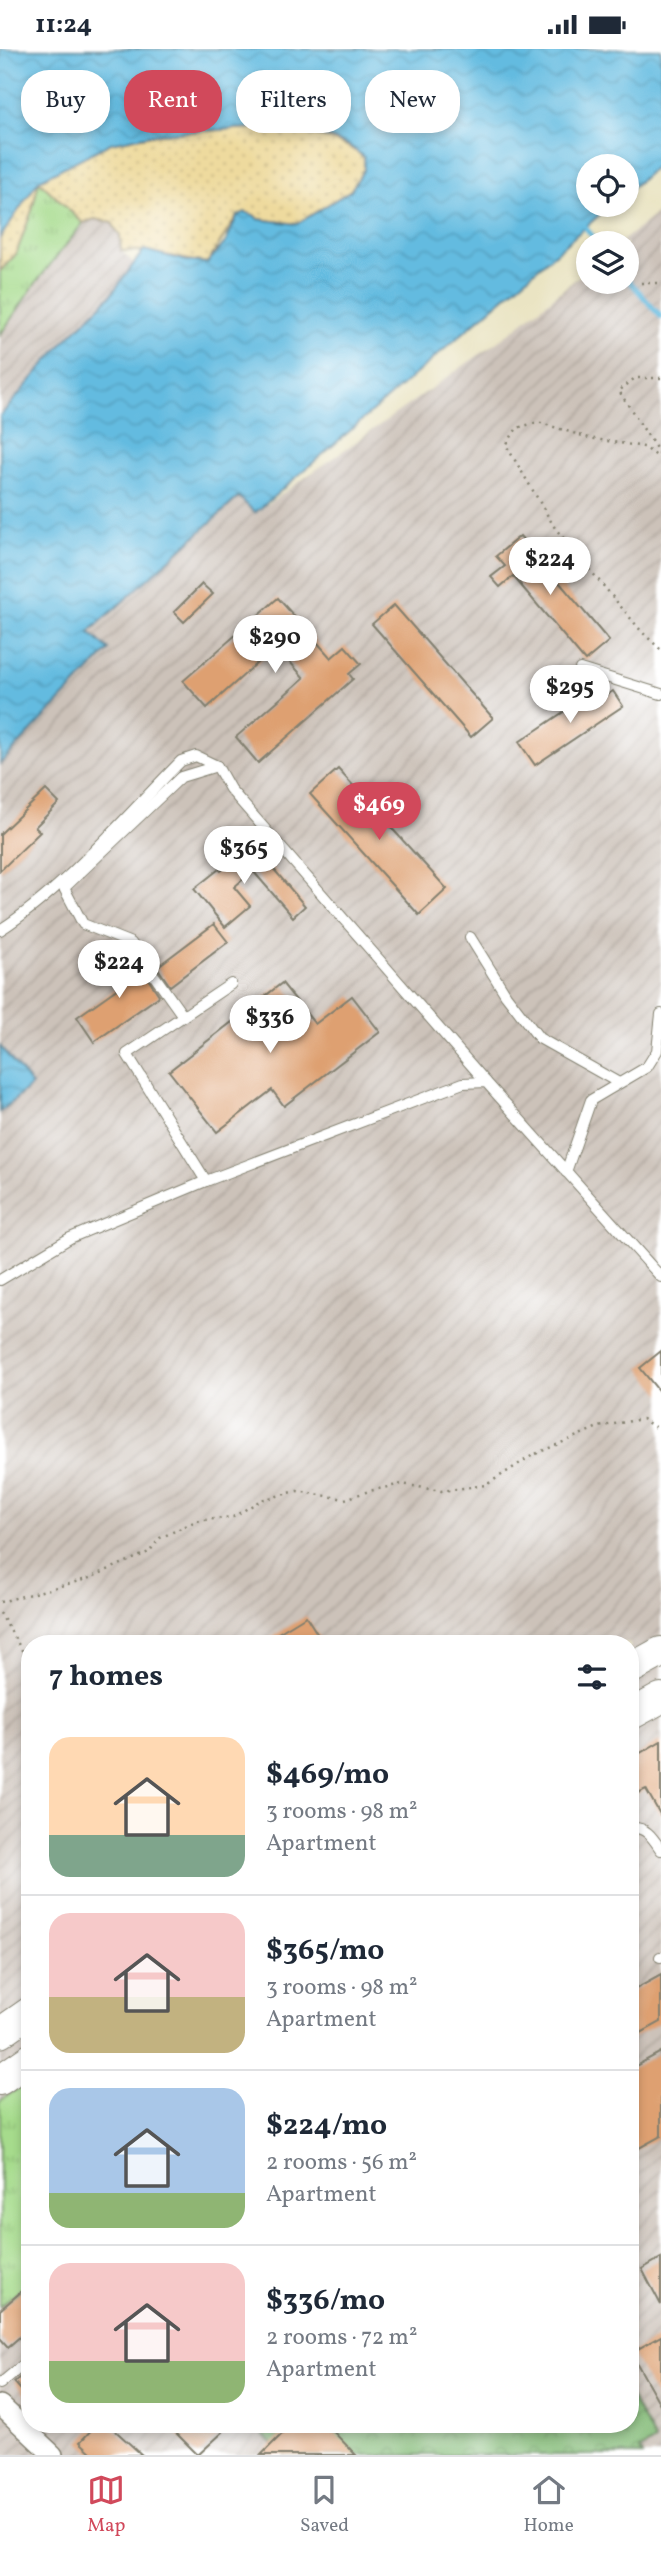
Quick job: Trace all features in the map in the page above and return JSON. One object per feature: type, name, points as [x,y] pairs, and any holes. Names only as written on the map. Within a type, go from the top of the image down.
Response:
[{"type":"main road","points":[[639,1710],[661,1698]]},
{"type":"main road","points":[[0,2033],[21,2018]]},
{"type":"main road","points":[[0,2080],[21,2065]]},
{"type":"street","points":[[0,2405],[21,2425]]},
{"type":"street","points":[[30,2433],[53,2455]]},
{"type":"lane","points":[[580,669],[661,694]]},
{"type":"lane","points":[[0,929],[50,893],[181,761],[196,756],[217,766],[230,789],[661,1277]]},
{"type":"lane","points":[[183,1016],[131,943],[83,924],[64,888],[181,777],[217,766]]},
{"type":"lane","points":[[470,937],[506,995],[539,1038],[620,1083]]},
{"type":"lane","points":[[206,1181],[127,1054],[231,984]]},
{"type":"lane","points":[[566,1172],[591,1100],[647,1067],[657,1052],[661,1014]]},
{"type":"lane","points":[[0,1280],[70,1238],[206,1181],[463,1083],[486,1082]]},
{"type":"lane","points":[[639,1829],[651,1835],[661,1850]]},
{"type":"lane","points":[[0,2384],[21,2366]]},
{"type":"path","points":[[641,283],[661,283]]},
{"type":"path","points":[[661,378],[635,379],[620,391],[661,457]]},
{"type":"path","points":[[661,457],[644,447],[589,438],[538,422],[517,428],[506,445],[555,529],[642,632],[661,650]]},
{"type":"path","points":[[0,1602],[87,1579],[149,1552],[160,1538],[196,1521],[233,1517],[261,1500],[297,1491],[345,1499],[369,1490],[402,1484],[441,1490],[486,1485],[533,1455],[598,1427],[642,1419],[661,1431]]},
{"type":"path","points":[[0,1613],[21,1649]]},
{"type":"shaded area","points":[[661,210],[661,2455],[0,2455],[0,765],[108,651],[89,633],[239,497],[255,513],[507,335],[576,279],[576,294],[639,294],[639,231],[635,231]]},
{"type":"shaded area","points":[[95,219],[112,223],[120,236],[121,251],[134,263],[110,296],[63,343],[0,416],[0,335],[35,284],[83,223]]},
{"type":"green space","points":[[39,180],[83,223],[35,284],[0,335],[0,271],[16,254],[32,210]]},
{"type":"green space","points":[[21,2086],[21,2290],[0,2307],[0,2101]]},
{"type":"green space","points":[[639,2412],[655,2441],[640,2450],[643,2455],[284,2455],[261,2433],[639,2433]]},
{"type":"sand","points":[[236,129],[236,133],[301,133],[330,139],[364,157],[364,169],[351,190],[297,224],[258,219],[254,215],[237,216],[207,263],[154,253],[121,251],[120,236],[112,223],[95,219],[83,223],[39,181],[16,254],[0,271],[0,238],[39,180],[111,143],[155,134],[222,133],[222,130]]},
{"type":"water","points":[[0,49],[661,49],[661,162],[639,181],[639,154],[576,154],[576,217],[597,217],[581,231],[576,231],[576,235],[255,513],[239,497],[89,632],[109,650],[0,764],[0,416],[63,343],[110,296],[144,250],[207,263],[226,242],[237,216],[245,212],[258,219],[297,224],[351,190],[364,169],[364,157],[348,145],[328,137],[303,133],[351,133],[351,70],[236,70],[236,129],[222,130],[222,70],[124,70],[124,133],[171,133],[111,143],[39,180],[0,238]]},
{"type":"water","points":[[0,1046],[32,1085],[0,1112]]},
{"type":"building","points":[[520,536],[609,641],[585,661],[513,576],[500,587],[491,577],[505,566],[496,556]]},
{"type":"building","points":[[202,584],[213,594],[184,622],[174,612]]},
{"type":"building","points":[[278,598],[331,658],[345,646],[361,664],[349,674],[353,679],[258,763],[236,737],[304,678],[276,646],[207,708],[183,681]]},
{"type":"building","points":[[394,605],[493,718],[471,737],[372,624]]},
{"type":"building","points":[[596,690],[602,698],[613,691],[623,706],[535,765],[519,742]]},
{"type":"building","points":[[338,769],[447,889],[419,915],[310,794]]},
{"type":"building","points":[[46,790],[59,803],[35,827],[40,832],[0,871],[0,834]]},
{"type":"building","points":[[255,841],[269,857],[266,860],[305,906],[293,917],[253,871],[234,887],[250,906],[225,927],[194,889],[219,869],[221,871]]},
{"type":"building","points":[[214,924],[228,942],[170,986],[157,967]]},
{"type":"building","points":[[124,954],[143,978],[146,976],[159,995],[94,1042],[77,1017],[118,988],[104,970]]},
{"type":"building","points":[[282,983],[315,1024],[352,996],[380,1032],[284,1106],[272,1090],[217,1132],[169,1071]]},
{"type":"building","points":[[661,1351],[661,1394],[640,1368]]},
{"type":"building","points":[[306,1616],[318,1635],[275,1635]]},
{"type":"building","points":[[661,1741],[661,1816],[646,1789],[639,1792],[639,1754]]},
{"type":"building","points":[[661,1975],[661,2022],[639,2034],[639,1987]]},
{"type":"building","points":[[661,2052],[661,2136],[639,2148],[639,2064]]},
{"type":"building","points":[[661,2258],[661,2305],[642,2269]]},
{"type":"building","points":[[21,2292],[21,2336],[8,2347],[0,2338],[0,2310]]},
{"type":"building","points":[[661,2336],[661,2406],[639,2367],[639,2348]]},
{"type":"building","points":[[21,2376],[21,2390],[14,2382]]},
{"type":"building","points":[[88,2433],[118,2433],[142,2455],[94,2455],[80,2442]]},
{"type":"building","points":[[176,2433],[222,2433],[198,2455]]},
{"type":"building","points":[[283,2433],[335,2433],[356,2455],[261,2455]]},
{"type":"waterway","points":[[585,227],[588,231]]},
{"type":"waterway","points":[[639,292],[661,317]]}]
